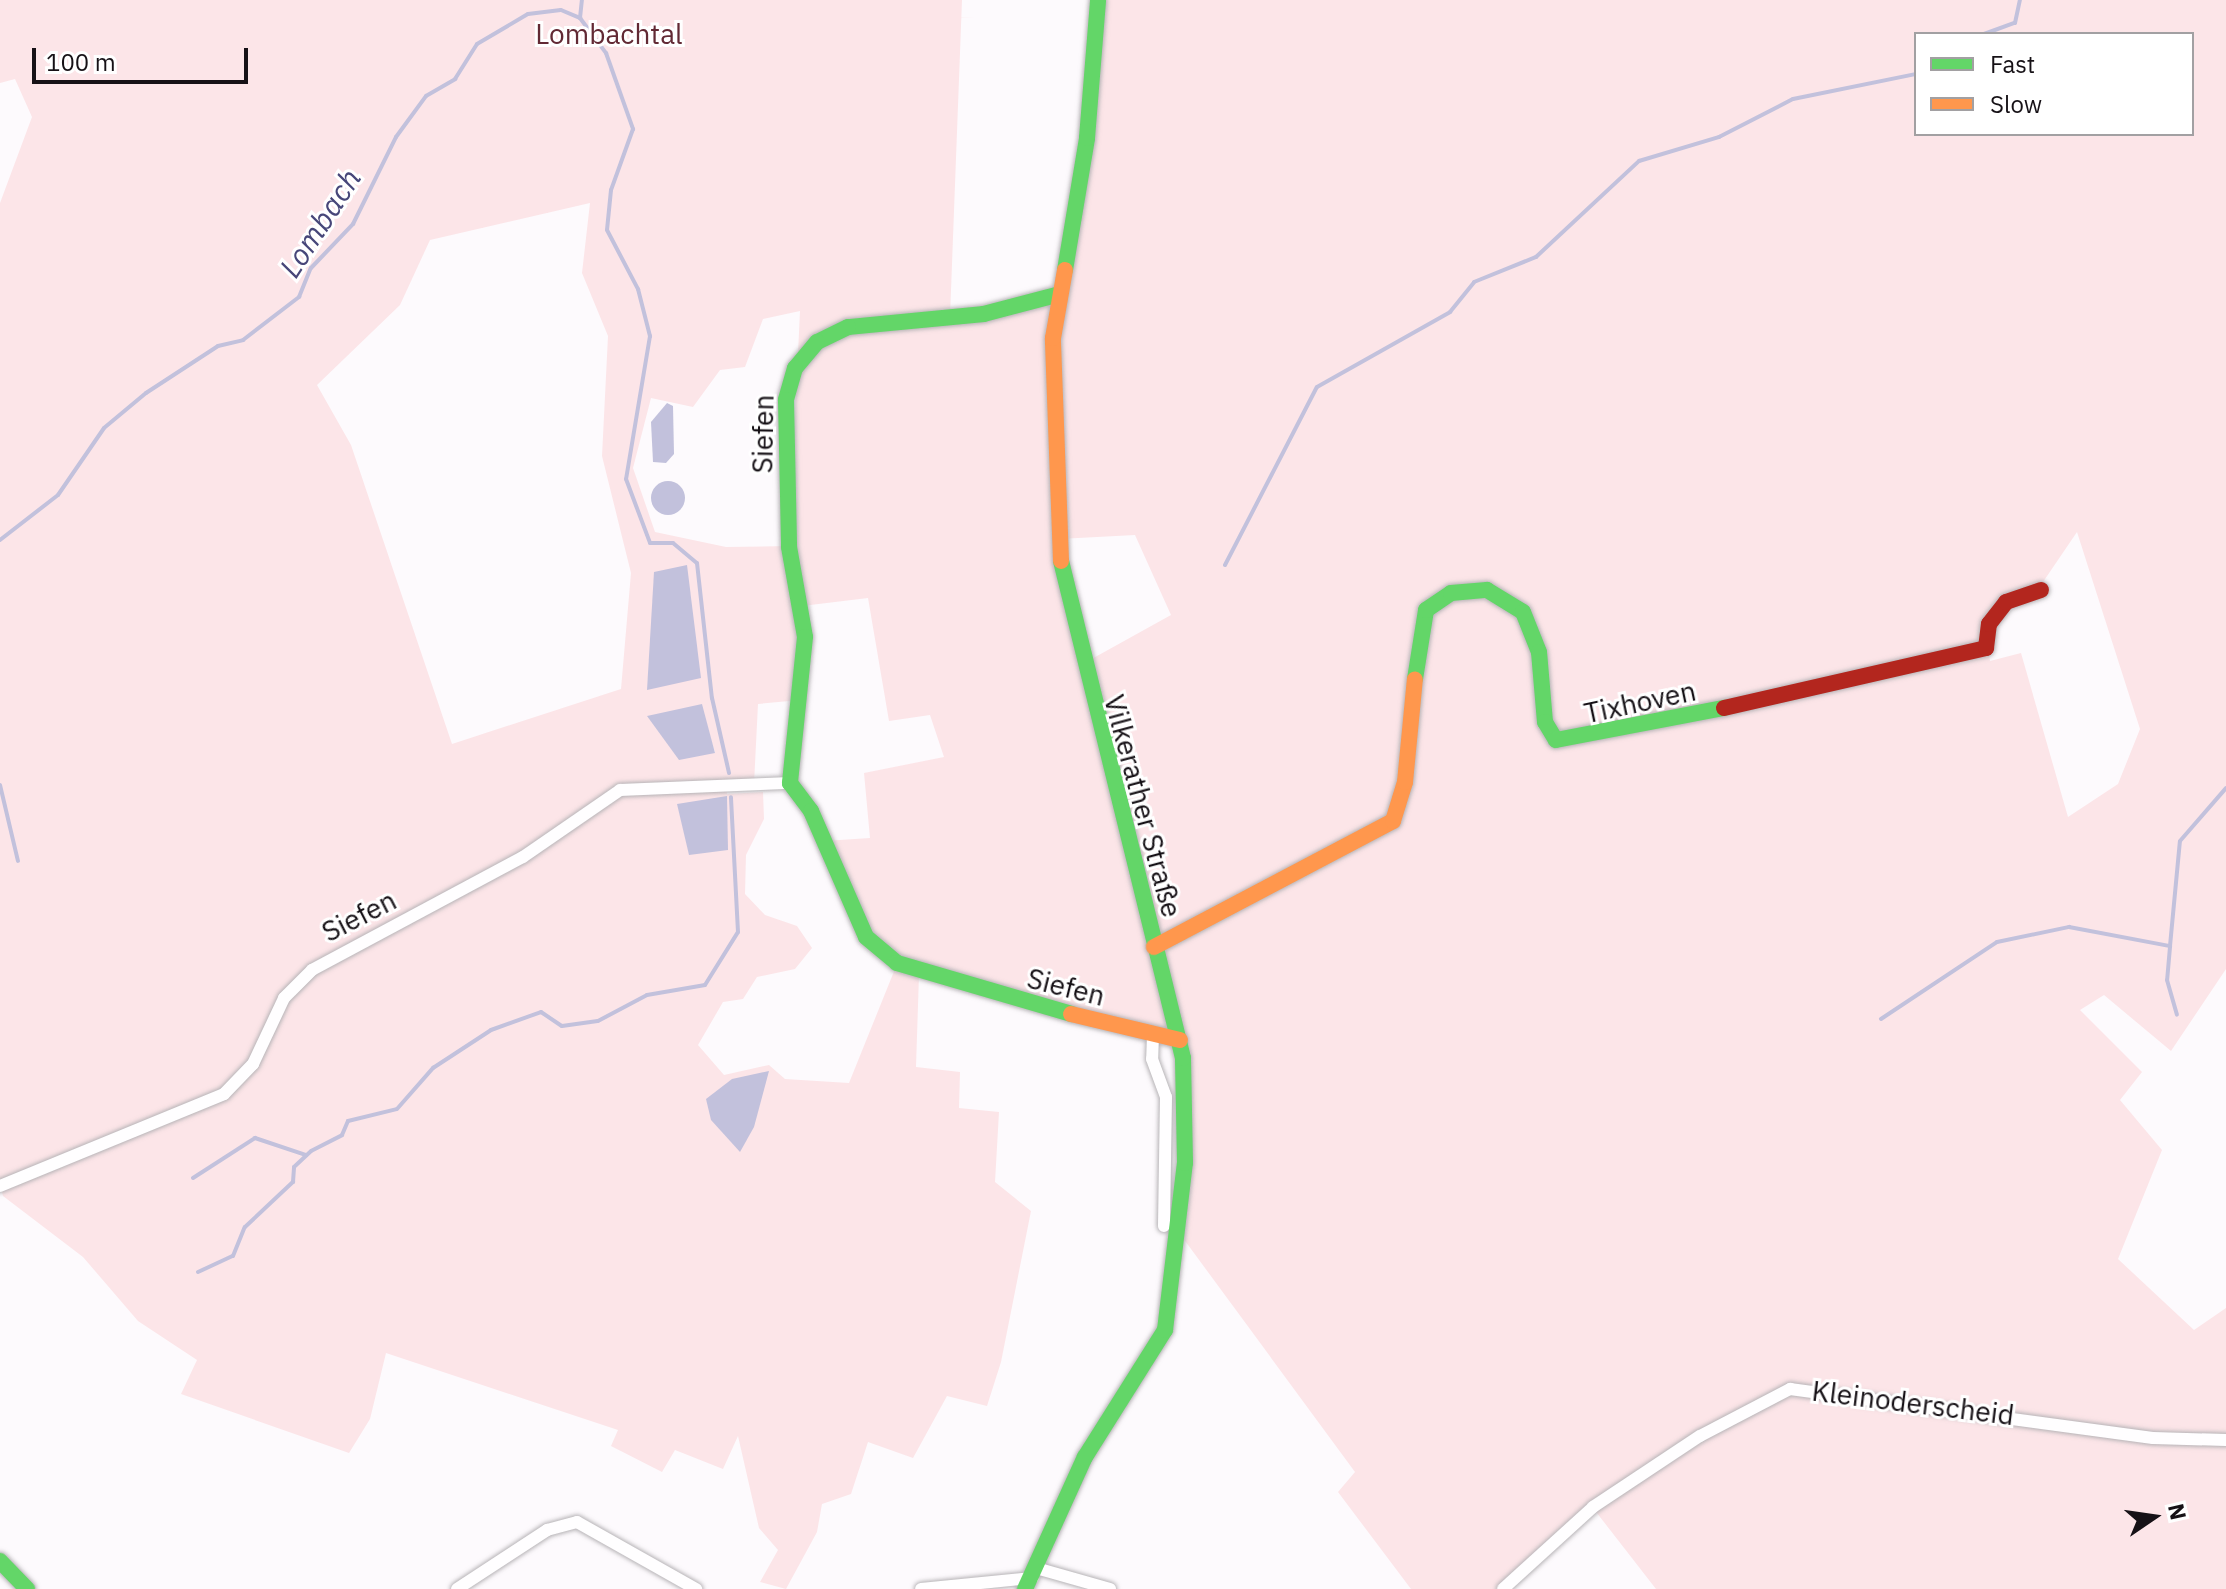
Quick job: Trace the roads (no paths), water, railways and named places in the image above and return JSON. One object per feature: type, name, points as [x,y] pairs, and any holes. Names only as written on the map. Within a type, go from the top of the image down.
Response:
[{"type":"street","name":"Vilkerather Straße","points":[[1031,1578],[1085,1457],[1149,1365],[1172,1309],[1185,1163],[1180,1040],[1066,619],[1051,380],[1060,294],[1087,138],[1098,0]]},
{"type":"street","name":"Siefen","points":[[1060,294],[984,314],[848,327],[817,342],[795,368],[786,400],[789,547],[805,637],[790,783],[811,811],[866,937],[897,963],[941,982],[1180,1040]]},
{"type":"street","name":"Tixhoven","points":[[1154,947],[1393,821],[1405,782],[1420,631],[1426,610],[1451,593],[1487,590],[1523,612],[1539,652],[1545,722],[1556,740],[1568,743],[1986,648],[1989,624],[2006,602],[2041,590]]},
{"type":"street","name":"Siefen","points":[[0,1186],[224,1094],[253,1064],[284,998],[312,970],[455,897],[620,790],[790,783]]},
{"type":"street","points":[[1153,1035],[1152,1059],[1166,1097],[1160,1218]]},
{"type":"street","name":"Kleinoderscheid","points":[[1503,1589],[1593,1507],[1700,1436],[1790,1389],[2153,1438],[2226,1440]]},
{"type":"street","points":[[457,1589],[547,1530],[577,1522],[696,1589]]},
{"type":"street","points":[[0,1561],[27,1589]]},
{"type":"street","points":[[921,1589],[1031,1578],[1110,1589]]},
{"type":"water","points":[[667,403],[673,406],[674,454],[666,463],[653,462],[651,422]]},
{"type":"water","points":[[668,481],[680,486],[685,498],[680,510],[668,515],[656,510],[651,498],[656,486]]},
{"type":"water","points":[[687,565],[701,678],[647,690],[654,572]]},
{"type":"water","points":[[702,704],[715,753],[679,760],[647,716]]},
{"type":"water","points":[[727,796],[728,850],[689,855],[677,804]]},
{"type":"water","points":[[769,1071],[754,1127],[740,1152],[711,1120],[706,1099],[732,1079]]},
{"type":"waterway","name":"Lombach","points":[[0,540],[58,495],[104,428],[146,393],[218,346],[243,340],[299,297],[311,268],[353,224],[396,137],[426,96],[455,79],[477,44],[528,14],[561,10],[580,18],[582,0]]},
{"type":"waterway","points":[[1990,32],[2015,23],[2020,0]]},
{"type":"waterway","points":[[580,18],[606,53],[633,129],[611,190],[607,230],[638,289],[650,336],[626,479],[650,543],[673,543],[697,563],[712,698],[729,773]]},
{"type":"waterway","points":[[1225,565],[1317,387],[1450,312],[1474,282],[1536,257],[1639,161],[1719,137],[1793,99],[1914,74]]},
{"type":"waterway","points":[[0,785],[18,861]]},
{"type":"waterway","points":[[1881,1019],[1997,942],[2069,927],[2170,946],[2180,841],[2226,788]]},
{"type":"waterway","points":[[198,1272],[233,1256],[245,1227],[293,1182],[294,1167],[311,1151],[342,1135],[348,1121],[397,1109],[433,1068],[491,1030],[541,1012],[562,1026],[598,1021],[647,995],[705,985],[738,932],[731,797]]},
{"type":"waterway","points":[[2170,947],[2167,980],[2177,1015]]},
{"type":"waterway","points":[[193,1178],[255,1138],[306,1155]]},
{"type":"park label","name":"Lombachtal","points":[[609,34]]}]
